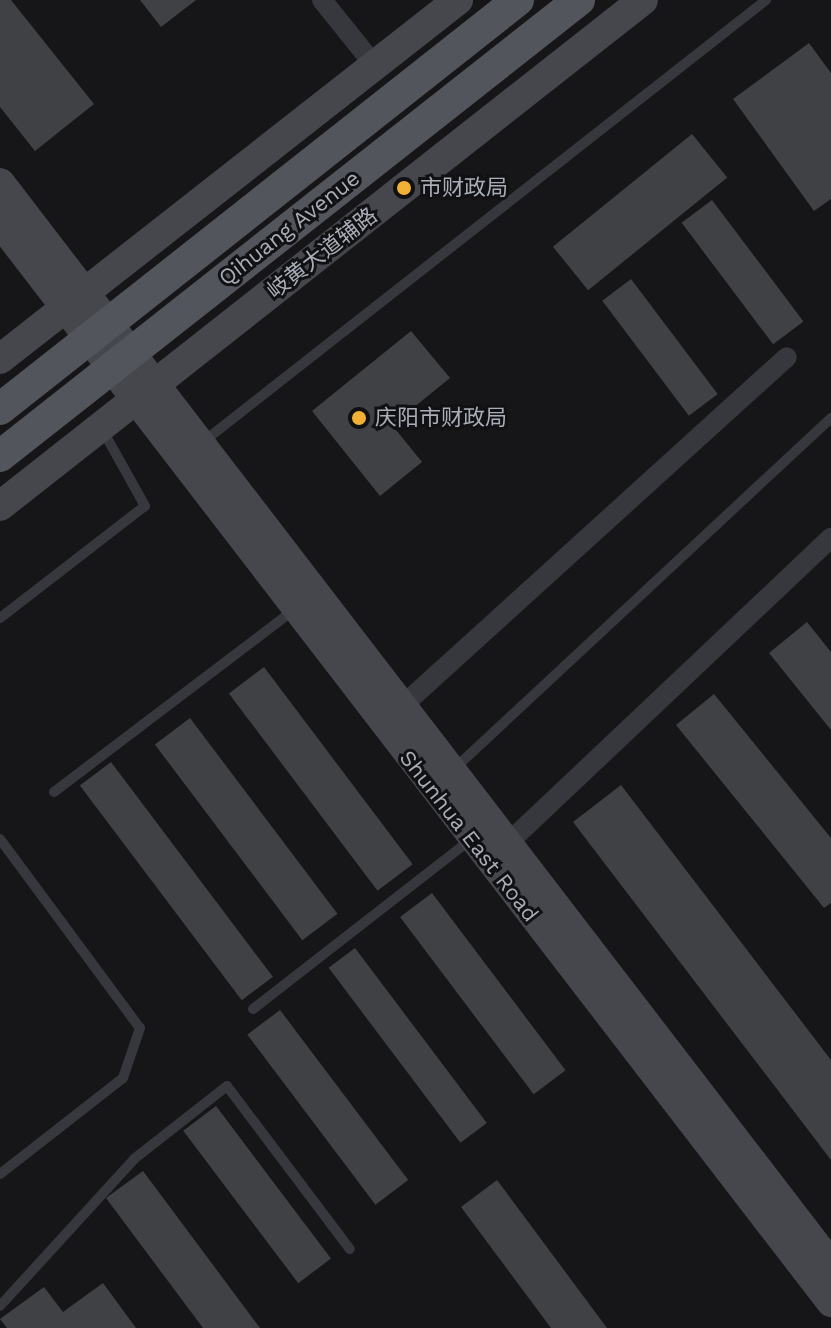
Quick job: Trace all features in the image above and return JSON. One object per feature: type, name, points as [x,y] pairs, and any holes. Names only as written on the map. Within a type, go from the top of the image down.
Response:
[{"type":"main road","name":"Qihuang Avenue","points":[[0,409],[518,0]]},
{"type":"main road","name":"Qihuang Avenue","points":[[0,456],[579,0]]},
{"type":"street","points":[[322,0],[375,66]]},
{"type":"street","points":[[0,359],[458,0]]},
{"type":"street","name":"岐黄大道辅路","points":[[0,506],[643,0]]},
{"type":"street","points":[[0,183],[75,300]]},
{"type":"street","points":[[0,222],[75,300]]},
{"type":"street","name":"Shunhua East Road","points":[[75,300],[146,392],[295,609],[831,1302]]},
{"type":"street","points":[[400,708],[787,357]]},
{"type":"street","name":"Shunhua East Road","points":[[146,392],[201,443],[400,708],[831,1265]]},
{"type":"street","points":[[506,845],[831,538]]},
{"type":"lane","points":[[201,443],[766,0]]},
{"type":"lane","points":[[450,773],[831,418]]},
{"type":"lane","points":[[0,618],[145,506],[100,427]]},
{"type":"lane","points":[[54,792],[295,609]]},
{"type":"lane","points":[[0,839],[140,1028],[123,1078],[0,1174]]},
{"type":"lane","points":[[253,1009],[472,839]]},
{"type":"lane","points":[[0,1306],[134,1159],[227,1086],[350,1249]]},
{"type":"building","points":[[0,0],[11,0],[94,104],[35,151],[0,107]]},
{"type":"building","points":[[140,0],[196,0],[161,27]]},
{"type":"building","points":[[809,43],[831,73],[831,199],[814,211],[733,99]]},
{"type":"building","points":[[692,134],[727,178],[588,290],[553,247]]},
{"type":"building","points":[[712,200],[803,321],[773,344],[682,223]]},
{"type":"building","points":[[631,279],[718,394],[689,416],[602,301]]},
{"type":"building","name":"庆阳市财政局","points":[[411,331],[450,378],[392,425],[422,462],[380,496],[312,411]]},
{"type":"building","points":[[807,622],[831,652],[831,730],[769,653]]},
{"type":"building","points":[[264,667],[413,864],[378,891],[229,693]]},
{"type":"building","points":[[714,694],[831,838],[831,903],[824,908],[676,725]]},
{"type":"building","points":[[190,718],[337,914],[302,940],[155,744]]},
{"type":"building","points":[[111,762],[273,977],[242,1000],[80,785]]},
{"type":"building","points":[[621,785],[831,1060],[831,1160],[573,822]]},
{"type":"building","points":[[432,893],[566,1070],[534,1094],[400,917]]},
{"type":"building","points":[[355,948],[487,1123],[460,1143],[329,968]]},
{"type":"building","points":[[280,1010],[408,1180],[375,1205],[247,1035]]},
{"type":"building","points":[[216,1106],[331,1259],[298,1283],[183,1131]]},
{"type":"building","points":[[143,1171],[260,1328],[203,1328],[106,1198]]},
{"type":"building","points":[[497,1180],[607,1328],[551,1328],[461,1207]]},
{"type":"building","points":[[103,1283],[136,1328],[7,1328],[0,1319],[44,1287],[63,1312]]},
{"type":"place","name":"市财政局","points":[[404,188]]},
{"type":"place","name":"庆阳市财政局","points":[[359,418]]}]
